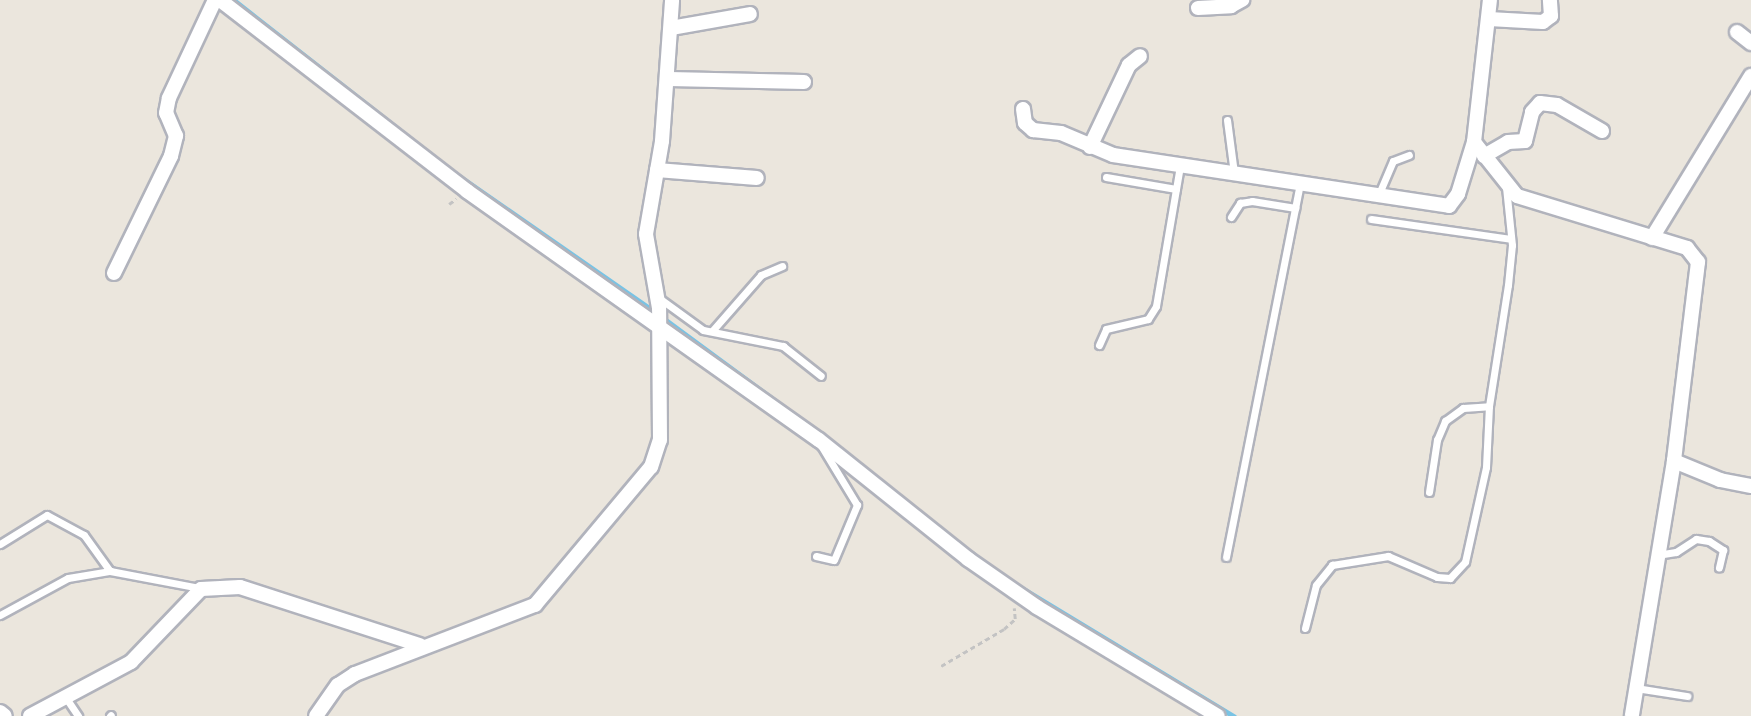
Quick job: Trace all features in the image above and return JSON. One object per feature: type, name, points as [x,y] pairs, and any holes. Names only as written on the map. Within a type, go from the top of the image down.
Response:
[{"type":"street","points":[[114,273],[172,156],[176,136],[166,113],[169,98],[217,0],[467,191],[658,313],[819,440],[905,512],[999,581],[1218,716]]},
{"type":"street","points":[[320,715],[338,685],[355,674],[420,645],[535,605],[628,499],[651,467],[660,440],[658,313],[646,234],[669,79],[672,0]]},
{"type":"street","points":[[1198,8],[1231,6],[1242,0]]},
{"type":"street","points":[[1023,109],[1025,123],[1033,130],[1061,133],[1090,148],[1449,206],[1458,194],[1474,142],[1490,0]]},
{"type":"street","points":[[1489,19],[1548,21],[1550,0]]},
{"type":"street","points":[[671,28],[750,14]]},
{"type":"street","points":[[1737,32],[1751,43]]},
{"type":"street","points":[[1090,148],[1129,65],[1140,56]]},
{"type":"street","points":[[1652,238],[1751,76]]},
{"type":"street","points":[[669,79],[804,82]]},
{"type":"street","points":[[1484,156],[1508,142],[1525,141],[1532,112],[1540,103],[1557,105],[1602,131]]},
{"type":"street","points":[[1474,142],[1506,187],[1530,203],[1687,248],[1698,262],[1674,461],[1632,716]]},
{"type":"street","points":[[657,170],[757,178]]},
{"type":"street","points":[[1674,461],[1720,480],[1751,486]]},
{"type":"street","points":[[30,716],[72,708],[131,662],[201,589],[240,587],[420,645]]},
{"type":"street","points":[[0,712],[5,716]]},
{"type":"lane","points":[[1227,121],[1234,173]]},
{"type":"lane","points":[[1377,196],[1393,161],[1409,155]]},
{"type":"lane","points":[[1099,345],[1106,329],[1147,319],[1156,306],[1180,164]]},
{"type":"lane","points":[[1105,177],[1176,189]]},
{"type":"lane","points":[[1226,557],[1300,184]]},
{"type":"lane","points":[[1305,628],[1316,585],[1332,565],[1374,555],[1407,561],[1437,577],[1450,578],[1460,570],[1478,519],[1489,406],[1511,239],[1506,187]]},
{"type":"lane","points":[[1231,217],[1240,203],[1252,201],[1295,208]]},
{"type":"lane","points":[[1371,219],[1511,239]]},
{"type":"lane","points":[[712,331],[761,275],[782,266]]},
{"type":"lane","points":[[658,313],[712,331],[783,346],[821,376]]},
{"type":"lane","points":[[1429,492],[1437,440],[1445,421],[1463,408],[1489,406]]},
{"type":"lane","points":[[816,556],[834,559],[857,505],[819,440]]},
{"type":"lane","points":[[0,544],[47,515],[84,536],[110,571]]},
{"type":"lane","points":[[1657,555],[1676,552],[1696,539],[1709,541],[1723,550],[1719,568]]},
{"type":"lane","points":[[0,615],[68,578],[110,571],[201,589]]},
{"type":"lane","points":[[1636,688],[1687,696]]},
{"type":"lane","points":[[72,708],[83,716]]},
{"type":"path","points":[[941,666],[1014,619],[1016,612],[999,581]]},
{"type":"waterway","points":[[234,0],[448,168],[655,312]]},
{"type":"waterway","points":[[662,317],[787,409]]},
{"type":"waterway","points":[[1014,583],[1234,716]]}]
